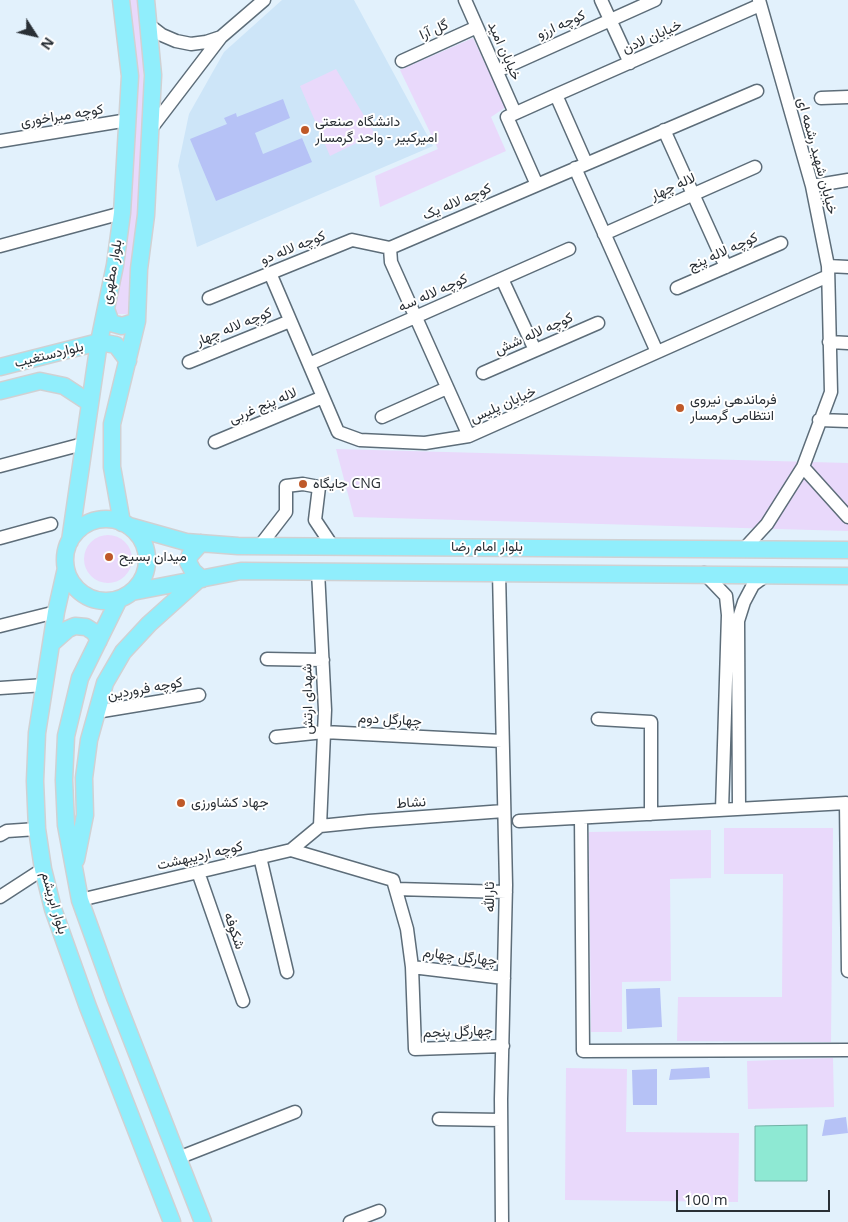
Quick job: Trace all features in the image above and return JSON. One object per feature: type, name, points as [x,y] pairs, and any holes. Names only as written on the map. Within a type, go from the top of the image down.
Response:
[{"type":"main road","name":"بلوار مطهری","points":[[70,541],[99,342],[122,213],[130,76],[120,0]]},
{"type":"main road","name":"بلوار مطهری","points":[[125,524],[112,467],[112,424],[137,321],[139,269],[146,215],[152,126],[153,75],[150,25],[146,0]]},
{"type":"main road","points":[[106,309],[111,323],[122,326],[137,321]]},
{"type":"main road","points":[[99,342],[116,345],[128,361]]},
{"type":"main road","name":"بلواردستغیب","points":[[0,367],[99,342]]},
{"type":"main road","points":[[0,391],[40,381],[64,386],[90,403]]},
{"type":"main road","points":[[103,519],[125,524],[142,540],[147,558],[146,571],[140,582],[125,595],[98,599],[80,591],[71,581],[66,568],[66,554],[70,541],[78,530],[90,522],[103,519]]},
{"type":"main road","name":"بلوار امام رضا","points":[[125,524],[186,542],[201,544],[333,547],[848,550]]},
{"type":"main road","points":[[74,868],[85,815],[84,778],[89,740],[105,684],[123,652],[149,624],[200,579],[188,562],[190,555],[201,544]]},
{"type":"main road","name":"بلوار ابریشم","points":[[66,568],[56,612],[37,733],[37,829],[43,869],[53,909],[88,1007],[172,1222]]},
{"type":"main road","name":"بلوار امام رضا","points":[[125,595],[240,571],[704,573],[848,576]]},
{"type":"main road","name":"بلوار ابریشم","points":[[125,595],[80,678],[66,736],[64,780],[66,825],[80,900],[115,997],[203,1222]]},
{"type":"main road","points":[[51,644],[68,629],[76,626],[86,627],[94,632],[99,640]]},
{"type":"street","points":[[152,126],[221,37],[264,0]]},
{"type":"street","name":"خیابان امید","points":[[465,0],[515,113]]},
{"type":"street","points":[[601,0],[630,63]]},
{"type":"street","name":"کوچه ارزو","points":[[497,70],[655,0]]},
{"type":"street","name":"خیابان لادن","points":[[515,113],[760,3]]},
{"type":"street","name":"خیابان شهید رشمه ای","points":[[744,549],[767,524],[803,467],[830,392],[828,271],[812,186],[760,3]]},
{"type":"street","points":[[150,25],[162,35],[183,42],[206,42],[221,37]]},
{"type":"street","name":"گل آرا","points":[[402,60],[477,27]]},
{"type":"street","points":[[726,267],[664,130],[757,91]]},
{"type":"street","points":[[556,95],[604,234],[657,352]]},
{"type":"street","points":[[821,98],[848,96]]},
{"type":"street","points":[[515,113],[507,117],[537,185]]},
{"type":"street","name":"کوچه میراخوری","points":[[0,141],[128,120]]},
{"type":"street","name":"کوچه لاله یک","points":[[390,248],[664,130]]},
{"type":"street","name":"لاله چهار","points":[[604,234],[754,167]]},
{"type":"street","points":[[812,186],[848,180]]},
{"type":"street","points":[[0,246],[122,213]]},
{"type":"street","name":"کوچه لاله دو","points":[[209,298],[352,240],[390,248]]},
{"type":"street","name":"کوچه لاله پنج","points":[[677,288],[781,243]]},
{"type":"street","points":[[390,248],[391,262],[469,436]]},
{"type":"street","name":"کوچه لاله سه","points":[[309,364],[568,249]]},
{"type":"street","points":[[828,271],[848,267]]},
{"type":"street","name":"خیابان پلیس","points":[[270,273],[338,432],[360,440],[425,443],[469,436],[657,352],[828,271]]},
{"type":"street","points":[[502,278],[535,350]]},
{"type":"street","name":"کوچه لاله چهار","points":[[189,362],[290,321]]},
{"type":"street","name":"کوچه لاله شش","points":[[483,373],[598,323]]},
{"type":"street","points":[[829,342],[848,343]]},
{"type":"street","points":[[382,417],[447,388]]},
{"type":"street","name":"لاله پنج غربی","points":[[215,442],[323,397]]},
{"type":"street","points":[[819,420],[848,421]]},
{"type":"street","points":[[0,466],[83,444]]},
{"type":"street","points":[[803,467],[848,517]]},
{"type":"street","points":[[259,546],[286,512],[286,486],[303,484],[319,487],[315,520],[333,547]]},
{"type":"street","points":[[0,538],[52,524]]},
{"type":"street","name":"شهدای ارتش","points":[[318,571],[323,660],[324,732],[320,826]]},
{"type":"street","name":"ثارالله","points":[[498,572],[506,892],[501,1120],[502,1222]]},
{"type":"street","points":[[704,573],[726,596],[733,650],[739,809]]},
{"type":"street","points":[[722,810],[733,650],[738,621],[744,602],[754,585],[768,574]]},
{"type":"street","points":[[0,626],[56,612]]},
{"type":"street","points":[[267,659],[323,660]]},
{"type":"street","points":[[0,688],[45,685]]},
{"type":"street","name":"کوچه فروردین","points":[[96,712],[200,695]]},
{"type":"street","points":[[598,719],[651,722],[651,814]]},
{"type":"street","name":"چهارگل دوم","points":[[276,737],[324,732],[502,740]]},
{"type":"street","points":[[519,820],[846,803],[848,971]]},
{"type":"street","name":"نشاط","points":[[320,826],[504,812]]},
{"type":"street","points":[[581,818],[583,1051],[848,1050]]},
{"type":"street","name":"کوچه اردیبهشت","points":[[80,900],[291,850],[320,826]]},
{"type":"street","points":[[0,835],[7,831],[37,829]]},
{"type":"street","points":[[291,850],[393,880],[407,929],[412,967]]},
{"type":"street","points":[[260,857],[287,972]]},
{"type":"street","points":[[0,896],[43,869]]},
{"type":"street","name":"شکوفه","points":[[198,872],[243,1001]]},
{"type":"street","points":[[396,889],[506,892]]},
{"type":"street","name":"چهارگل چهارم","points":[[412,967],[504,978]]},
{"type":"street","name":"چهارگل پنجم","points":[[412,967],[415,1049],[502,1046]]},
{"type":"street","points":[[178,1158],[295,1112]]},
{"type":"street","points":[[439,1119],[501,1120]]},
{"type":"street","points":[[350,1222],[379,1211]]},
{"type":"shaded area","points":[[126,0],[140,0],[143,35],[143,170],[129,314],[116,314],[112,307]]},
{"type":"shaded area","name":"دانشگاه صنعتی امیرکبیر - واحد گرمسار","points":[[282,0],[354,0],[433,146],[197,247],[178,166],[189,114],[224,52]]},
{"type":"shaded area","points":[[473,38],[506,107],[491,117],[506,151],[380,207],[375,176],[438,149],[400,70]]},
{"type":"shaded area","points":[[336,69],[375,134],[330,156],[300,86]]},
{"type":"shaded area","points":[[336,449],[848,463],[848,531],[354,517]]},
{"type":"shaded area","points":[[108,535],[117,537],[125,542],[130,550],[132,559],[130,568],[125,576],[117,581],[108,583],[99,581],[91,576],[86,568],[84,559],[86,550],[91,542],[99,537]]},
{"type":"shaded area","points":[[724,828],[833,828],[831,1042],[677,1041],[678,997],[782,997],[783,874],[724,874]]},
{"type":"shaded area","points":[[711,830],[711,878],[670,879],[671,981],[622,982],[622,1032],[591,1032],[589,832]]},
{"type":"shaded area","points":[[833,1058],[834,1107],[748,1109],[747,1061]]},
{"type":"shaded area","points":[[566,1068],[627,1069],[626,1132],[739,1133],[738,1202],[565,1200]]},
{"type":"shaded area","points":[[807,1125],[807,1181],[755,1181],[755,1126]]},
{"type":"building","points":[[283,99],[290,118],[255,133],[263,154],[302,138],[312,162],[216,201],[190,139],[227,124],[224,118],[236,113],[237,117]]},
{"type":"building","points":[[660,988],[662,1027],[627,1029],[626,989]]},
{"type":"building","points":[[709,1067],[710,1078],[669,1080],[671,1069]]},
{"type":"building","points":[[657,1069],[657,1105],[633,1105],[632,1070]]},
{"type":"building","points":[[846,1117],[848,1133],[822,1136],[825,1120]]},
{"type":"place","name":"دانشگاه صنعتی امیرکبیر - واحد گرمسار","points":[[305,130]]},
{"type":"place","name":"فرماندهی نیروی انتظامی گرمسار","points":[[680,408]]},
{"type":"place","name":"جایگاه CNG","points":[[303,484]]},
{"type":"place","name":"میدان بسیح","points":[[109,557]]},
{"type":"place","name":"جهاد کشاورزی","points":[[181,803]]}]
